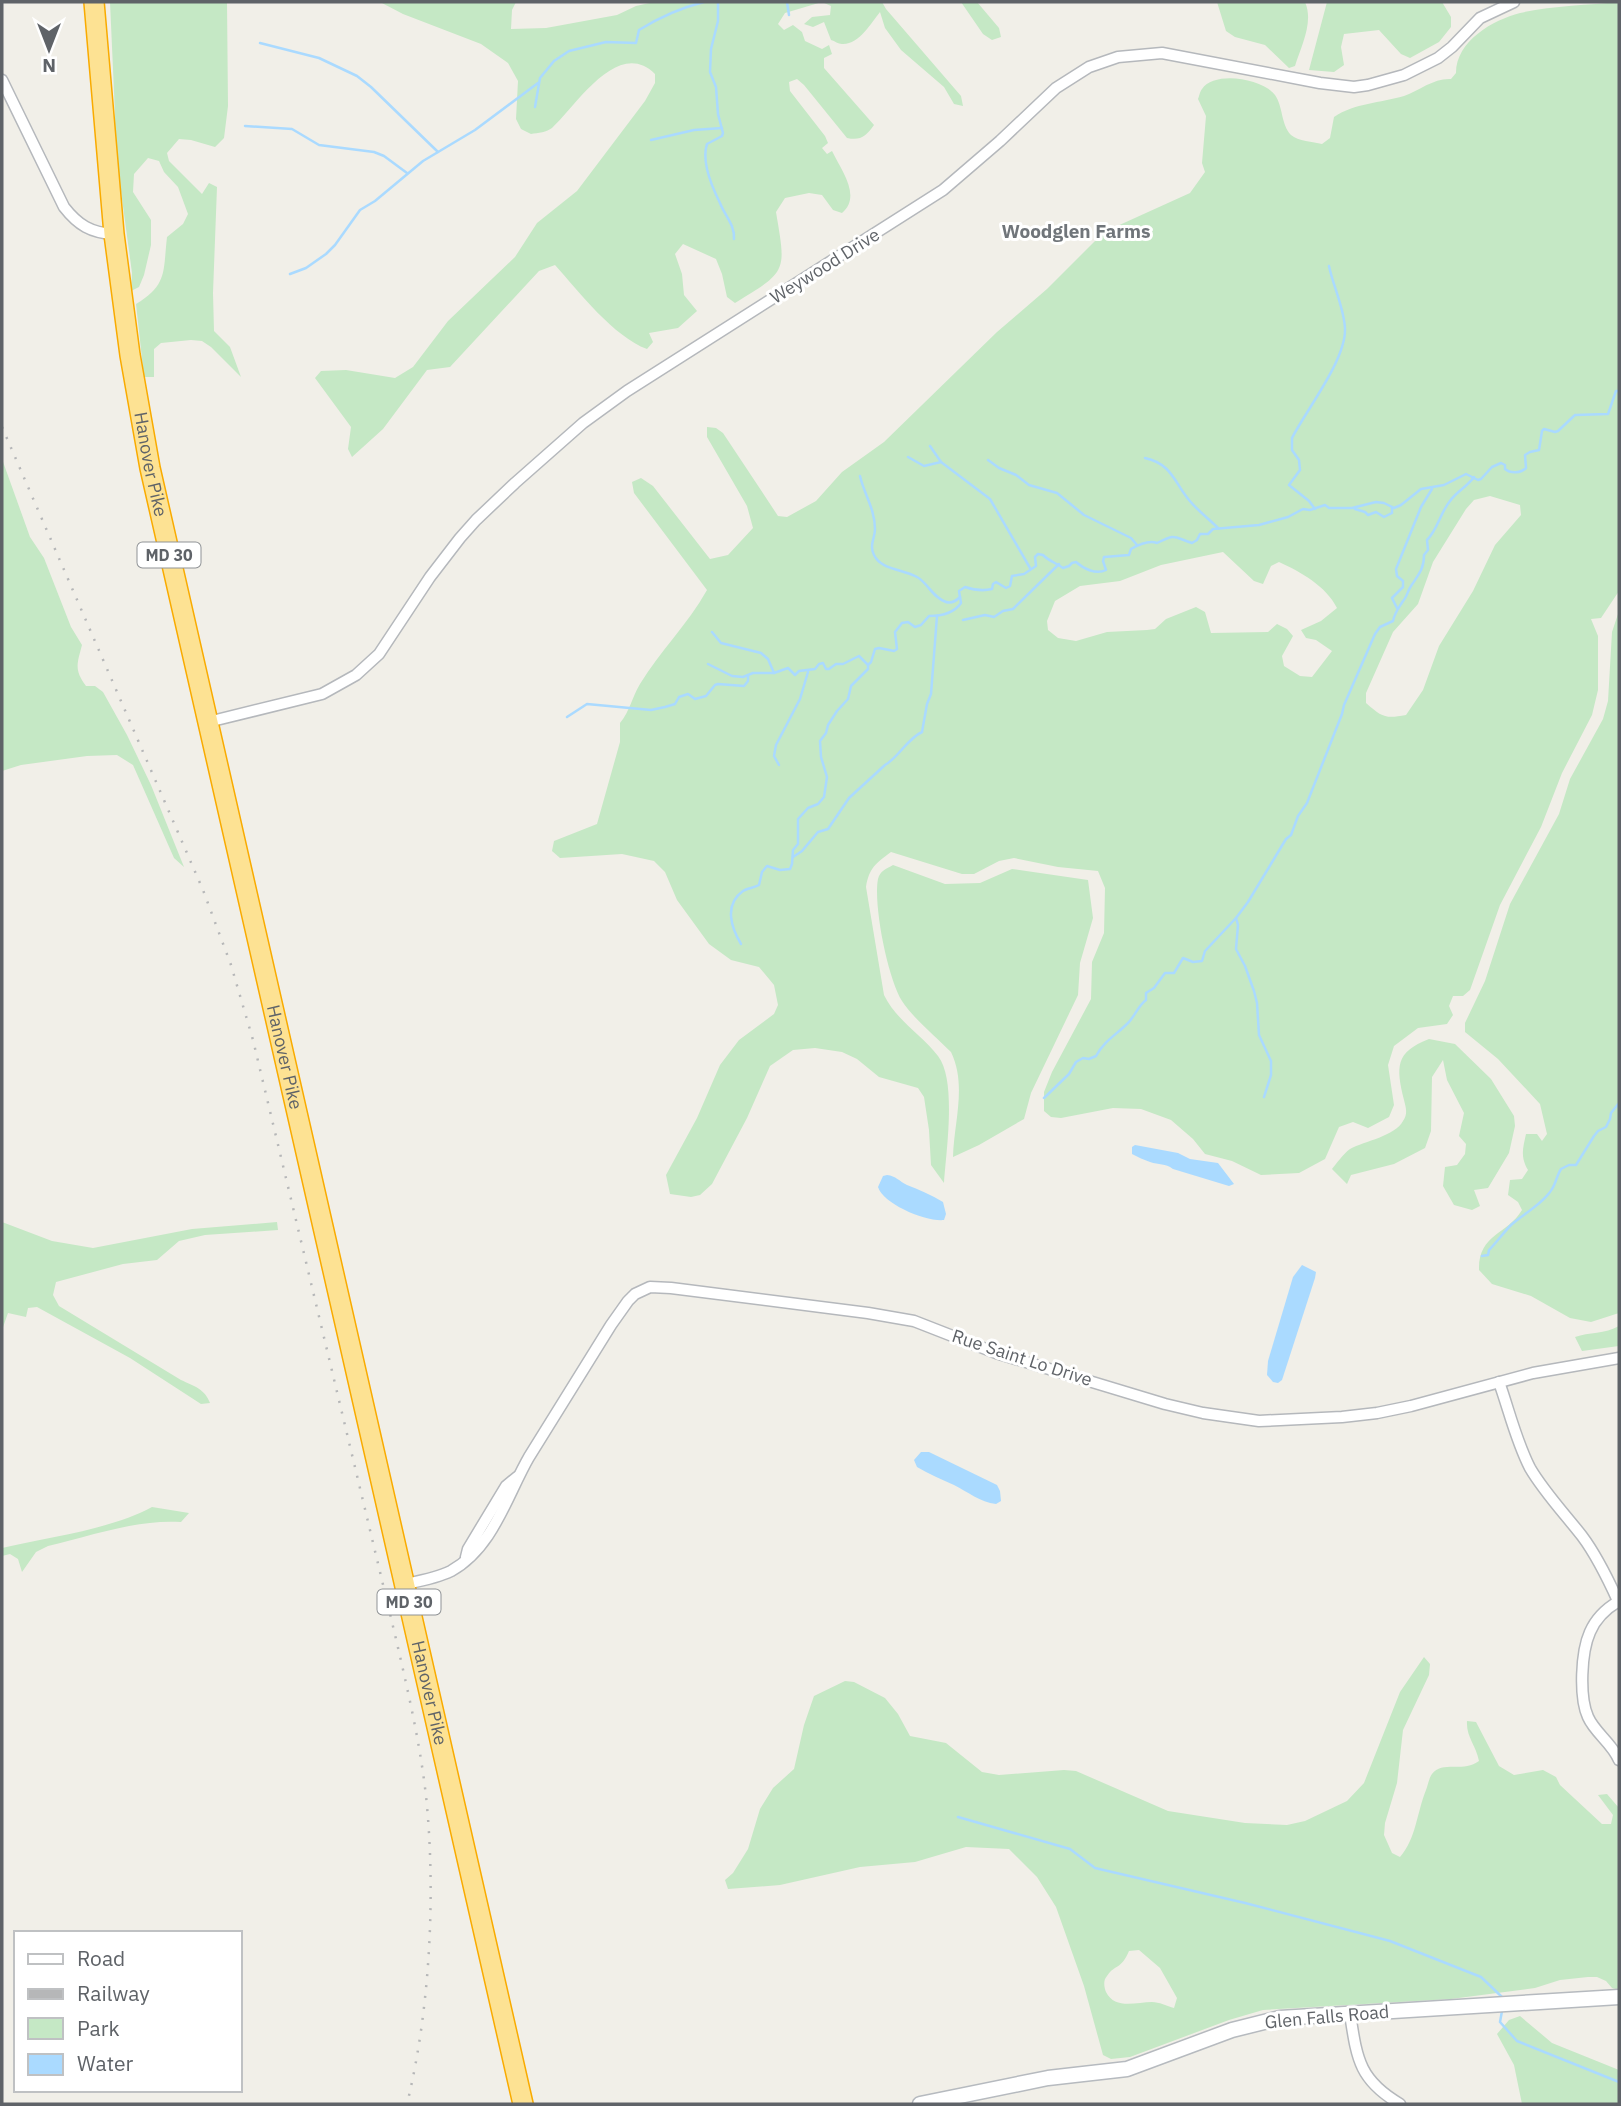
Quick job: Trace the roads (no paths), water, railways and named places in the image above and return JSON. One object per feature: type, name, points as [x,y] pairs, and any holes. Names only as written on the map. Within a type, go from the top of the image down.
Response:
[{"type":"highway","name":"Hanover Pike","points":[[94,2],[114,234],[141,423],[523,2104]]},
{"type":"street","name":"Weywood Drive","points":[[208,722],[322,694],[356,675],[379,654],[430,577],[460,538],[496,500],[583,423],[627,391],[943,190],[1056,88],[1089,67],[1118,57],[1162,53],[1337,86],[1368,85],[1404,75],[1438,58],[1480,18],[1514,2]]},
{"type":"street","points":[[2,80],[64,207],[75,220],[97,233],[114,234]]},
{"type":"street","name":"Rue Saint Lo Drive","points":[[404,1584],[453,1570],[481,1545],[508,1504],[519,1475],[611,1325],[635,1294],[650,1287],[914,1321],[972,1345],[1068,1375],[1165,1404],[1233,1418],[1292,1420],[1377,1413],[1564,1367],[1619,1358]]},
{"type":"street","points":[[1499,1382],[1522,1451],[1531,1469],[1584,1539],[1619,1601],[1605,1610],[1591,1630],[1586,1644],[1583,1684],[1585,1709],[1589,1720],[1607,1740],[1619,1760]]},
{"type":"street","name":"Glen Falls Road","points":[[920,2104],[1048,2078],[1127,2069],[1258,2022],[1307,2016],[1619,1997]]},
{"type":"street","points":[[1350,2014],[1354,2044],[1364,2071],[1380,2091],[1400,2104]]},
{"type":"water","points":[[1135,1145],[1218,1163],[1234,1184],[1229,1186],[1153,1163],[1132,1154],[1132,1147]]},
{"type":"water","points":[[887,1175],[943,1202],[946,1214],[944,1220],[917,1215],[888,1200],[878,1187],[883,1176]]},
{"type":"water","points":[[1302,1265],[1316,1272],[1315,1278],[1282,1380],[1273,1382],[1267,1375],[1268,1361],[1293,1277]]},
{"type":"water","points":[[921,1452],[929,1452],[997,1485],[1001,1501],[996,1504],[985,1501],[917,1467],[914,1460]]},
{"type":"waterway","points":[[535,107],[540,78],[554,61],[569,51],[606,42],[636,43],[639,30],[670,13],[704,2]]},
{"type":"waterway","points":[[718,2],[718,21],[711,49],[710,72],[716,87],[723,133],[707,144],[705,159],[711,182],[731,225],[734,239]]},
{"type":"waterway","points":[[787,2],[789,15]]},
{"type":"waterway","points":[[260,43],[319,58],[357,76],[438,152]]},
{"type":"waterway","points":[[290,274],[306,268],[326,254],[360,210],[375,201],[423,161],[475,130],[538,83]]},
{"type":"waterway","points":[[245,126],[292,129],[319,145],[374,152],[407,173]]},
{"type":"waterway","points":[[651,140],[694,130],[722,128]]},
{"type":"waterway","points":[[1315,509],[1289,485],[1300,470],[1299,460],[1292,450],[1292,438],[1332,370],[1343,342],[1343,314],[1329,266]]},
{"type":"waterway","points":[[741,944],[732,924],[733,903],[743,891],[759,885],[762,872],[767,866],[780,870],[790,869],[793,850],[798,844],[798,819],[824,797],[827,777],[820,741],[837,711],[848,699],[851,686],[868,669],[875,649],[897,649],[895,632],[902,623],[908,622],[915,627],[921,625],[929,616],[951,612],[961,603],[959,591],[965,587],[989,590],[996,582],[1006,588],[1010,586],[1012,576],[1024,574],[1036,566],[1035,557],[1038,554],[1063,568],[1076,562],[1098,572],[1106,570],[1104,557],[1129,555],[1131,549],[1147,543],[1175,537],[1192,543],[1200,534],[1208,534],[1213,529],[1259,525],[1288,517],[1303,509],[1310,510],[1325,505],[1329,508],[1352,508],[1376,502],[1394,508],[1421,489],[1444,485],[1466,474],[1478,480],[1492,467],[1501,463],[1510,472],[1521,471],[1526,468],[1525,455],[1539,450],[1544,429],[1558,431],[1575,415],[1608,414],[1616,391],[1619,391]]},
{"type":"waterway","points":[[930,446],[941,462],[990,499],[1030,568]]},
{"type":"waterway","points":[[908,457],[924,466],[941,462]]},
{"type":"waterway","points":[[1145,458],[1167,469],[1192,504],[1218,528]]},
{"type":"waterway","points":[[988,460],[1029,485],[1057,493],[1084,515],[1131,538],[1137,545]]},
{"type":"waterway","points":[[860,476],[873,515],[875,529],[872,548],[877,560],[917,577],[946,602],[954,602],[960,597]]},
{"type":"waterway","points":[[1044,1098],[1069,1074],[1076,1062],[1096,1056],[1106,1042],[1128,1023],[1146,1000],[1146,993],[1154,988],[1165,973],[1174,973],[1183,958],[1193,962],[1202,961],[1205,951],[1248,902],[1291,835],[1298,816],[1307,803],[1344,705],[1375,634],[1380,627],[1393,621],[1422,568],[1424,555],[1428,550],[1427,540],[1450,501],[1474,477]]},
{"type":"waterway","points":[[1397,608],[1392,598],[1403,587],[1403,581],[1397,576],[1396,569],[1421,507],[1432,489]]},
{"type":"waterway","points":[[1355,509],[1368,515],[1376,512],[1384,517],[1392,513],[1392,507]]},
{"type":"waterway","points":[[963,620],[985,615],[994,617],[1013,609],[1059,564]]},
{"type":"waterway","points":[[793,857],[802,851],[818,832],[828,829],[849,798],[922,732],[931,694],[937,616]]},
{"type":"waterway","points":[[712,632],[721,643],[761,653],[768,659],[774,673]]},
{"type":"waterway","points":[[708,664],[732,676],[743,677],[753,673],[774,673],[788,668],[795,675],[799,671],[815,669],[823,663],[826,669],[829,669],[859,656],[868,665]]},
{"type":"waterway","points":[[779,765],[774,756],[776,745],[800,699],[808,672]]},
{"type":"waterway","points":[[567,717],[587,704],[651,710],[665,707],[675,704],[679,697],[688,694],[695,699],[706,696],[718,684],[744,686],[748,676]]},
{"type":"waterway","points":[[1236,918],[1236,949],[1254,991],[1259,1035],[1271,1061],[1271,1075],[1264,1097]]},
{"type":"waterway","points":[[1482,1256],[1488,1255],[1489,1250],[1511,1225],[1548,1194],[1561,1169],[1576,1165],[1594,1136],[1606,1127],[1611,1113],[1619,1103]]},
{"type":"waterway","points":[[958,1817],[1070,1849],[1095,1868],[1390,1941],[1481,1977],[1502,1997]]},
{"type":"waterway","points":[[1502,2011],[1500,2022],[1517,2041],[1619,2082]]},
{"type":"railway","points":[[2,427],[203,890],[231,965],[253,1040],[396,1639],[426,1796],[430,1872],[429,1951],[421,2030],[407,2104]]},
{"type":"district","name":"Woodglen Farms","points":[[1076,231]]}]
